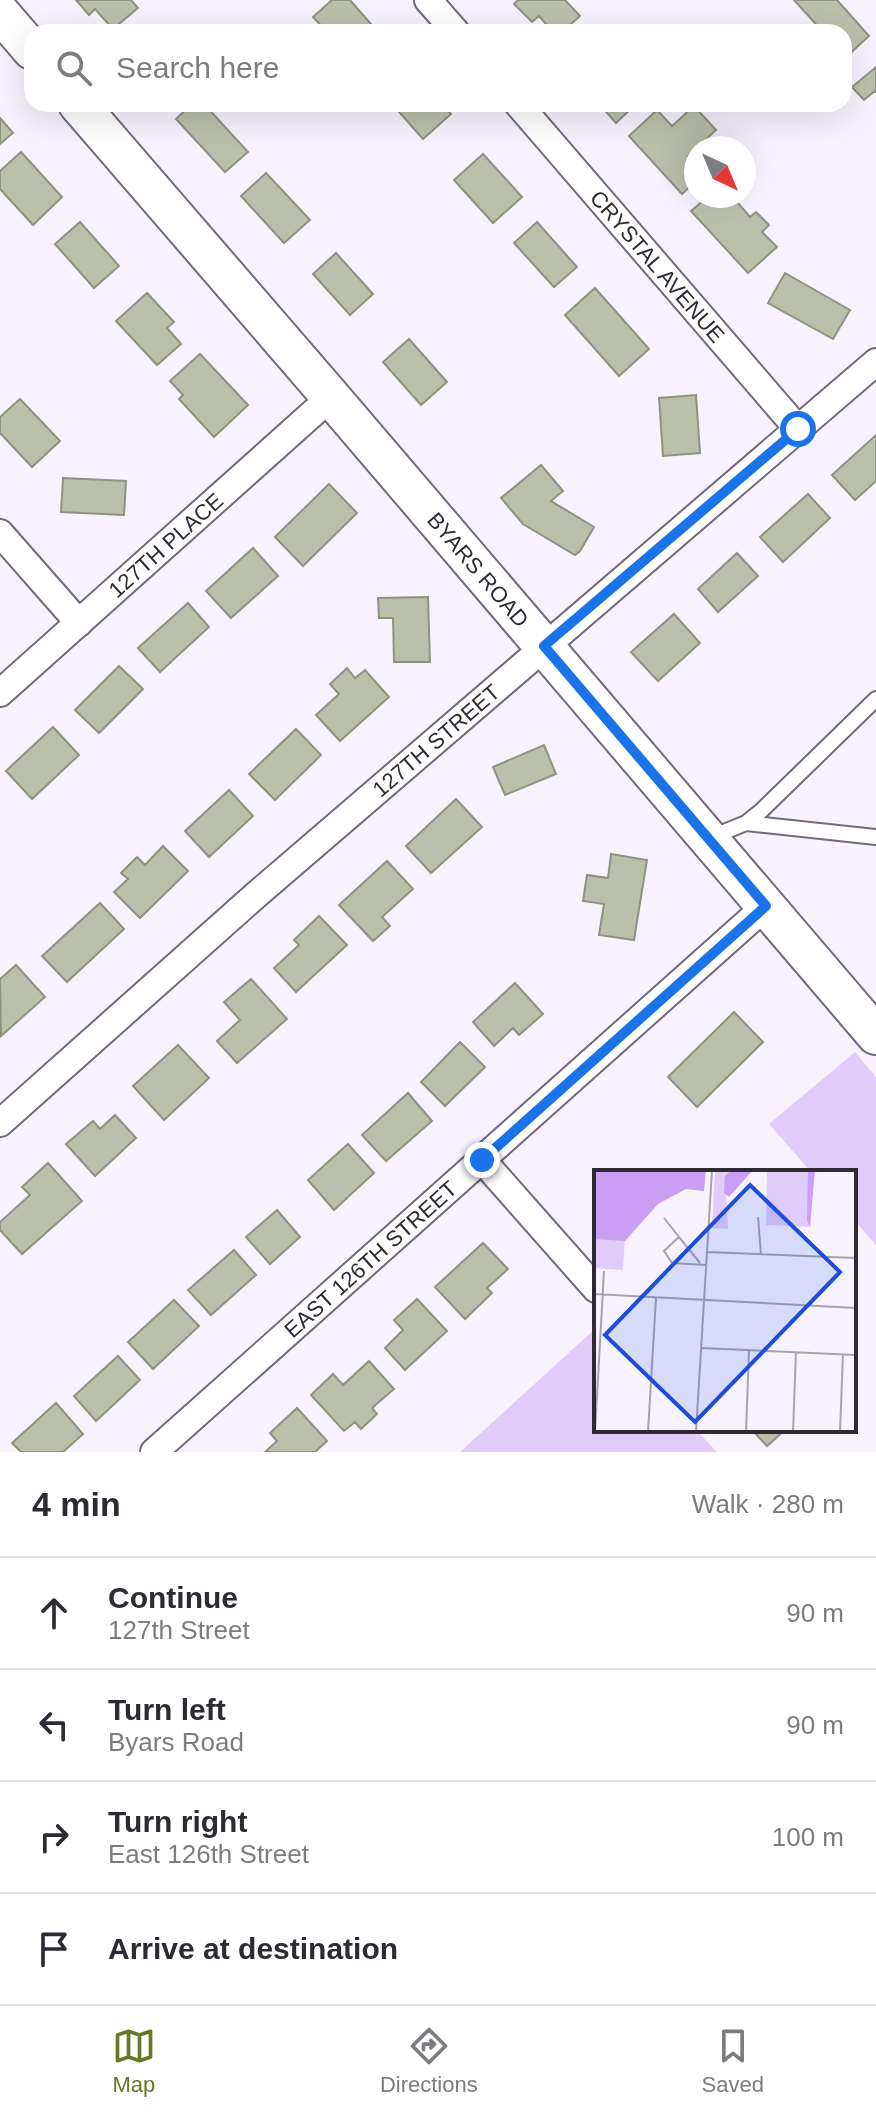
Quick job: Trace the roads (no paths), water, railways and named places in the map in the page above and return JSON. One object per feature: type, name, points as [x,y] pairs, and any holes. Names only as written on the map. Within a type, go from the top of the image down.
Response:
[{"type":"street","points":[[428,0],[449,24]]},
{"type":"street","points":[[0,13],[24,41]]},
{"type":"street","name":"BYARS ROAD","points":[[85,112],[876,1035]]},
{"type":"street","name":"CRYSTAL AVENUE","points":[[525,112],[798,429]]},
{"type":"street","name":"127TH STREET","points":[[0,1123],[256,895],[876,362]]},
{"type":"street","name":"127TH PLACE","points":[[0,693],[331,397]]},
{"type":"street","points":[[0,533],[79,623]]},
{"type":"street","name":"EAST 126TH STREET","points":[[154,1452],[766,906]]},
{"type":"street","points":[[482,1160],[594,1287]]},
{"type":"lane","points":[[708,838],[746,823],[761,811],[876,699]]},
{"type":"lane","points":[[746,823],[876,837]]}]
